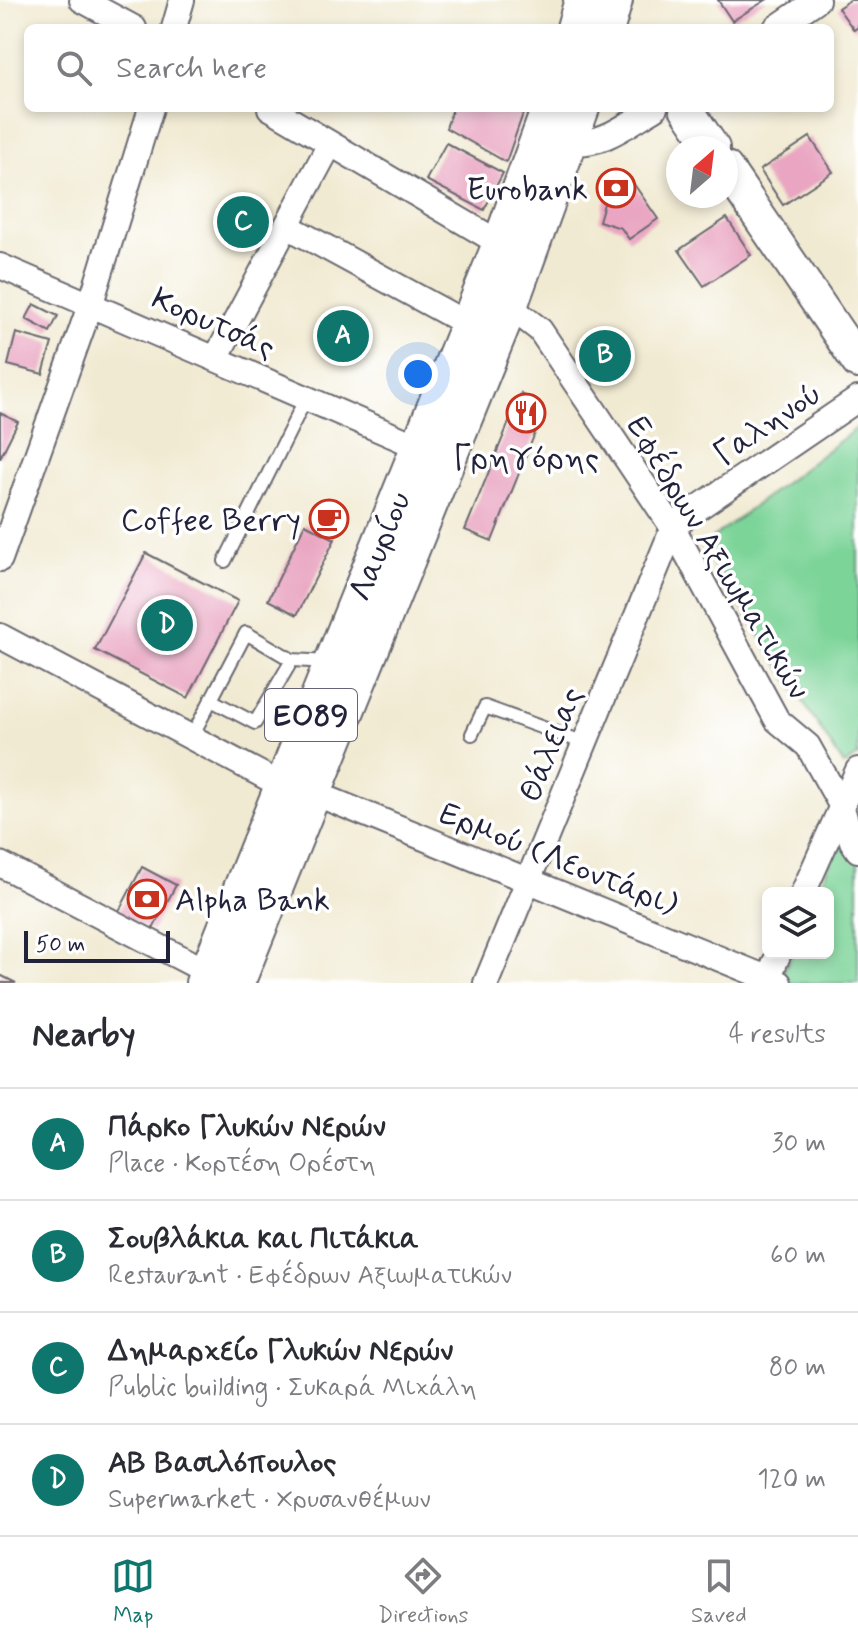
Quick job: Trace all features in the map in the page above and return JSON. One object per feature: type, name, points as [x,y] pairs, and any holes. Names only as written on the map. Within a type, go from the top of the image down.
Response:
[{"type":"main road","points":[[582,24],[605,12]]},
{"type":"main road","name":"Λαυρίου","points":[[216,979],[298,790],[432,453],[469,325],[549,112]]},
{"type":"main road","name":"Λαυρίου","points":[[298,790],[332,662],[432,453],[509,306],[580,112]]},
{"type":"street","points":[[82,0],[127,24]]},
{"type":"street","points":[[175,24],[182,0]]},
{"type":"street","points":[[782,24],[817,0]]},
{"type":"street","points":[[0,559],[91,303],[150,112]]},
{"type":"street","points":[[277,112],[501,244]]},
{"type":"street","points":[[570,142],[595,142],[648,112]]},
{"type":"street","points":[[689,112],[705,136]]},
{"type":"street","points":[[216,358],[330,144]]},
{"type":"street","points":[[738,186],[858,362]]},
{"type":"street","points":[[287,226],[469,325]]},
{"type":"street","name":"Κορυτσάς","points":[[0,266],[432,453]]},
{"type":"street","name":"Εφέδρων Αξιωματικών","points":[[509,306],[540,330],[673,528],[777,720],[808,746],[841,805],[852,841],[858,850]]},
{"type":"street","name":"Γαληνού","points":[[673,528],[858,399]]},
{"type":"street","name":"Θάλειας","points":[[486,983],[673,528]]},
{"type":"street","name":"Ερμού (Λεοντάρι)","points":[[0,636],[191,738],[298,790],[529,881],[771,982]]},
{"type":"street","points":[[806,887],[858,770]]},
{"type":"street","points":[[0,864],[216,979]]},
{"type":"street","points":[[771,982],[777,959]]},
{"type":"lane","points":[[225,561],[306,398]]},
{"type":"lane","points":[[191,738],[246,633],[292,660],[332,662]]},
{"type":"lane","points":[[211,700],[255,723],[292,660]]},
{"type":"lane","points":[[472,734],[485,707],[585,743]]},
{"type":"green space","points":[[858,427],[858,756],[844,765],[702,546]]},
{"type":"green space","points":[[848,819],[858,836],[858,983],[792,983],[781,978],[789,959],[834,959],[834,887],[820,887]]},
{"type":"building","points":[[718,0],[766,0],[732,21]]},
{"type":"building","points":[[850,0],[858,0],[858,27],[854,30],[838,8]]},
{"type":"building","points":[[452,112],[524,112],[506,162],[446,128]]},
{"type":"building","points":[[810,137],[833,172],[783,205],[760,170]]},
{"type":"building","points":[[446,143],[503,173],[484,210],[426,180]]},
{"type":"building","points":[[613,172],[629,177],[658,219],[629,239],[621,228],[599,221]]},
{"type":"building","points":[[727,218],[751,255],[704,286],[679,250]]},
{"type":"building","points":[[34,304],[58,316],[50,332],[26,319]]},
{"type":"building","points":[[16,333],[52,343],[43,374],[8,365]]},
{"type":"building","points":[[521,393],[541,418],[492,541],[465,530]]},
{"type":"building","points":[[0,413],[18,422],[0,458]]},
{"type":"building","points":[[305,524],[335,539],[297,615],[268,600]]},
{"type":"building","points":[[146,553],[238,601],[188,698],[95,650]]},
{"type":"building","name":"Alpha Bank","points":[[142,867],[176,885],[152,931],[118,913]]},
{"type":"building","points":[[0,975],[16,983],[0,983]]},
{"type":"place","name":"Eurobank","points":[[616,188]]},
{"type":"place","name":"Δημαρχείο Γλυκών Νερών","points":[[243,222]]},
{"type":"place","name":"Πάρκο Γλυκών Νερών","points":[[343,336]]},
{"type":"place","name":"Σουβλάκια και Πιτάκια","points":[[605,356]]},
{"type":"place","name":"Γρηγόρης","points":[[526,413]]},
{"type":"place","name":"Coffee Berry","points":[[329,519]]},
{"type":"place","name":"ΑΒ Βασιλόπουλος","points":[[167,625]]},
{"type":"place","name":"Alpha Bank","points":[[147,899]]}]
